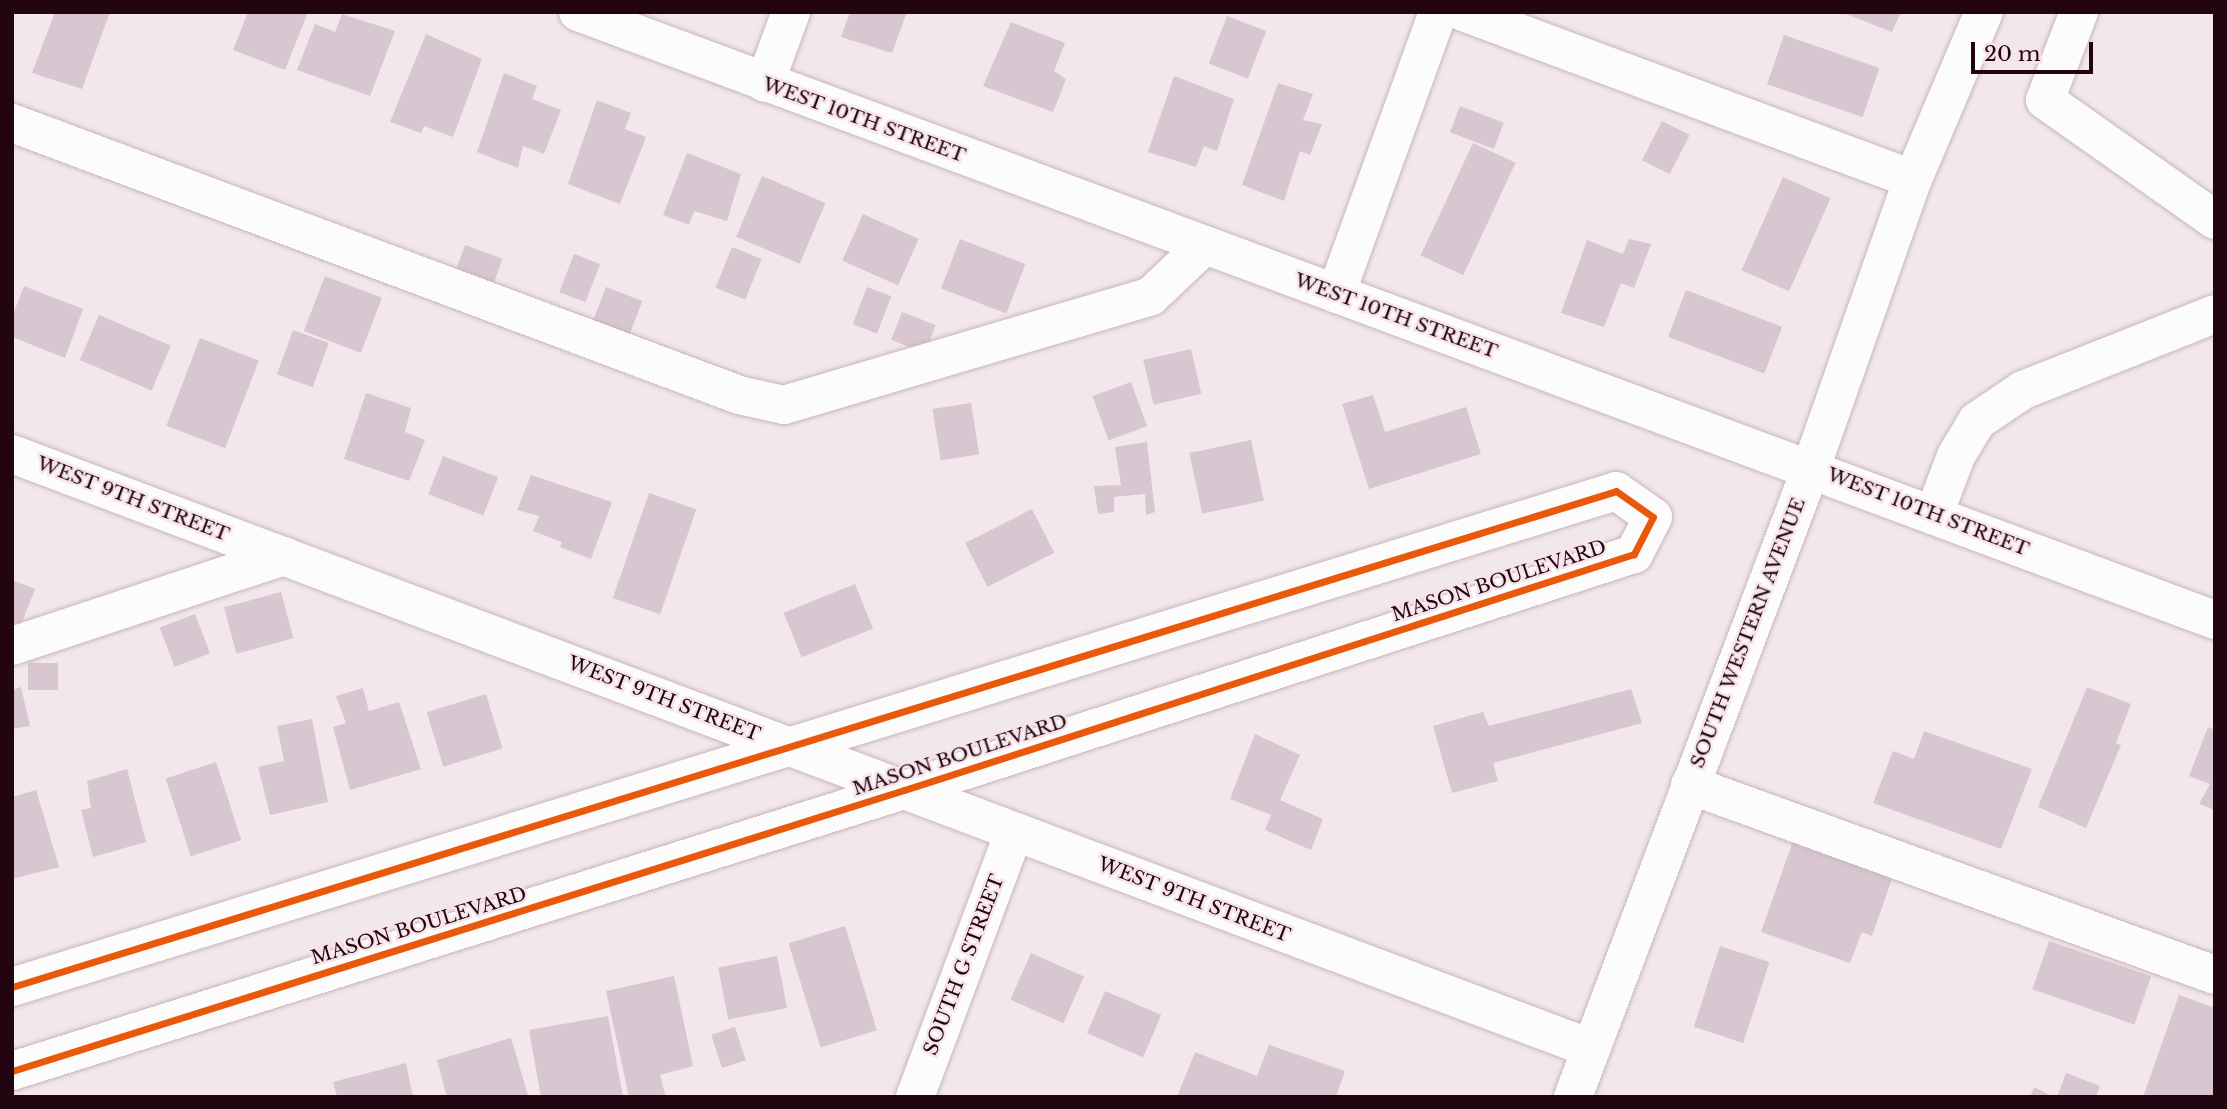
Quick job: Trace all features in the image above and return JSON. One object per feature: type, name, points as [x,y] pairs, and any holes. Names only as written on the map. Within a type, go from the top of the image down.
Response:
[{"type":"street","name":"WEST 10TH STREET","points":[[578,12],[2215,620]]},
{"type":"street","points":[[765,83],[791,12]]},
{"type":"street","points":[[1336,294],[1438,12]]},
{"type":"street","points":[[1463,12],[1913,179]]},
{"type":"street","name":"SOUTH WESTERN AVENUE","points":[[1580,1095],[1590,1048],[1811,468],[1913,179],[1984,12]]},
{"type":"street","points":[[2079,12],[2045,100],[2215,220]]},
{"type":"street","points":[[12,123],[739,395],[784,405],[1151,296],[1205,245]]},
{"type":"street","points":[[1934,514],[1956,456],[1977,421],[2023,390],[2215,314]]},
{"type":"street","name":"WEST 9TH STREET","points":[[12,454],[1590,1048]]},
{"type":"street","name":"MASON BOULEVARD","points":[[12,988],[1615,491],[1653,517],[1634,554],[904,790],[12,1071]]},
{"type":"street","points":[[12,646],[284,556]]},
{"type":"street","points":[[1690,785],[2215,975]]},
{"type":"street","name":"SOUTH G STREET","points":[[915,1097],[1014,832]]},
{"type":"building","points":[[55,12],[110,12],[82,89],[32,73]]},
{"type":"building","points":[[248,12],[308,12],[285,70],[233,50]]},
{"type":"building","points":[[850,12],[907,12],[892,53],[841,37]]},
{"type":"building","points":[[1841,12],[1901,12],[1892,32]]},
{"type":"building","points":[[342,14],[395,31],[370,96],[297,70],[315,24],[335,32]]},
{"type":"building","points":[[1227,16],[1266,31],[1248,79],[1209,64]]},
{"type":"building","points":[[1011,22],[1065,43],[1054,71],[1066,79],[1053,112],[983,86]]},
{"type":"building","points":[[426,34],[482,59],[453,137],[424,126],[421,133],[390,122]]},
{"type":"building","points":[[1784,35],[1879,68],[1863,117],[1767,84]]},
{"type":"building","points":[[504,73],[537,86],[532,99],[561,110],[544,154],[523,146],[518,168],[477,152]]},
{"type":"building","points":[[1174,76],[1234,99],[1217,151],[1204,146],[1196,167],[1148,152]]},
{"type":"building","points":[[1278,83],[1313,94],[1303,120],[1322,124],[1310,155],[1300,151],[1284,201],[1242,185]]},
{"type":"building","points":[[597,100],[631,113],[625,129],[646,137],[620,204],[568,184]]},
{"type":"building","points":[[1460,106],[1504,123],[1494,149],[1450,132]]},
{"type":"building","points":[[1662,121],[1690,135],[1670,174],[1642,160]]},
{"type":"building","points":[[1473,143],[1516,163],[1463,275],[1421,255]]},
{"type":"building","points":[[687,153],[741,174],[727,221],[694,211],[689,225],[663,215]]},
{"type":"building","points":[[762,176],[826,203],[800,264],[736,237]]},
{"type":"building","points":[[1783,177],[1831,198],[1789,291],[1742,270]]},
{"type":"building","points":[[863,214],[919,239],[898,285],[842,261]]},
{"type":"building","points":[[960,239],[1025,264],[1006,314],[941,288]]},
{"type":"building","points":[[1629,239],[1651,244],[1634,288],[1621,283],[1604,327],[1561,313],[1587,240],[1623,254]]},
{"type":"building","points":[[465,245],[503,259],[493,285],[455,271]]},
{"type":"building","points":[[732,247],[762,259],[745,300],[716,288]]},
{"type":"building","points":[[574,254],[600,264],[585,302],[559,292]]},
{"type":"building","points":[[325,276],[382,298],[361,353],[304,331]]},
{"type":"building","points":[[24,286],[83,309],[65,358],[12,337],[12,317]]},
{"type":"building","points":[[606,287],[642,301],[627,340],[591,326]]},
{"type":"building","points":[[867,287],[891,296],[877,334],[853,324]]},
{"type":"building","points":[[1686,290],[1782,327],[1764,374],[1668,337]]},
{"type":"building","points":[[902,312],[936,325],[925,353],[891,340]]},
{"type":"building","points":[[99,315],[171,345],[152,391],[80,360]]},
{"type":"building","points":[[293,330],[329,343],[313,387],[277,374]]},
{"type":"building","points":[[200,338],[259,361],[225,448],[166,426]]},
{"type":"building","points":[[1191,349],[1201,394],[1154,405],[1143,360]]},
{"type":"building","points":[[1131,382],[1147,426],[1109,440],[1092,396]]},
{"type":"building","points":[[366,393],[411,408],[405,432],[425,440],[409,481],[344,459]]},
{"type":"building","points":[[1373,395],[1385,432],[1466,407],[1481,454],[1369,489],[1342,404]]},
{"type":"building","points":[[971,403],[979,454],[941,460],[932,409]]},
{"type":"building","points":[[1251,440],[1264,501],[1202,514],[1189,453]]},
{"type":"building","points":[[1147,442],[1155,512],[1146,515],[1145,494],[1114,497],[1114,512],[1098,514],[1094,486],[1121,485],[1115,447]]},
{"type":"building","points":[[443,456],[498,477],[483,515],[428,494]]},
{"type":"building","points":[[531,475],[612,502],[591,559],[560,547],[562,542],[533,531],[539,516],[517,510]]},
{"type":"building","points":[[649,493],[696,509],[660,614],[613,598]]},
{"type":"building","points":[[1032,509],[1054,553],[987,587],[965,543]]},
{"type":"building","points":[[12,580],[35,589],[21,625],[12,622]]},
{"type":"building","points":[[855,584],[873,629],[802,657],[784,613]]},
{"type":"building","points":[[281,592],[293,638],[236,654],[224,607]]},
{"type":"building","points":[[195,614],[210,653],[175,667],[160,628]]},
{"type":"building","points":[[28,663],[58,663],[58,690],[28,690]]},
{"type":"building","points":[[21,687],[30,726],[12,729],[12,690]]},
{"type":"building","points":[[2087,687],[2131,704],[2116,743],[2121,745],[2086,828],[2038,807]]},
{"type":"building","points":[[363,688],[369,711],[399,702],[421,769],[350,790],[333,727],[346,723],[336,696]]},
{"type":"building","points":[[1631,689],[1642,723],[1493,763],[1498,781],[1452,793],[1433,726],[1483,712],[1489,726]]},
{"type":"building","points":[[486,694],[503,749],[443,767],[427,712]]},
{"type":"building","points":[[312,719],[328,802],[270,815],[258,767],[284,761],[277,726]]},
{"type":"building","points":[[2208,727],[2215,730],[2215,810],[2199,804],[2210,784],[2189,776]]},
{"type":"building","points":[[1924,731],[2032,769],[2001,849],[1873,803],[1893,751],[1914,759]]},
{"type":"building","points":[[1255,734],[1300,755],[1280,800],[1323,819],[1311,850],[1265,830],[1271,815],[1230,799]]},
{"type":"building","points":[[216,762],[241,840],[191,856],[166,778]]},
{"type":"building","points":[[127,769],[146,842],[93,857],[81,810],[91,808],[87,781]]},
{"type":"building","points":[[36,790],[59,867],[12,879],[12,797]]},
{"type":"building","points":[[1794,838],[1894,873],[1872,936],[1862,932],[1850,963],[1761,932]]},
{"type":"building","points":[[845,926],[877,1030],[820,1047],[789,943]]},
{"type":"building","points":[[2049,941],[2151,976],[2135,1024],[2032,989]]},
{"type":"building","points":[[1720,946],[1769,962],[1743,1043],[1694,1027]]},
{"type":"building","points":[[1031,953],[1084,977],[1063,1023],[1010,1000]]},
{"type":"building","points":[[777,956],[787,1008],[728,1019],[718,967]]},
{"type":"building","points":[[674,976],[693,1066],[660,1075],[666,1097],[629,1097],[606,991]]},
{"type":"building","points":[[1105,991],[1161,1015],[1143,1057],[1087,1033]]},
{"type":"building","points":[[2179,995],[2215,1008],[2215,1097],[2143,1097]]},
{"type":"building","points":[[608,1016],[623,1097],[541,1097],[529,1030]]},
{"type":"building","points":[[735,1027],[746,1060],[722,1068],[711,1035]]},
{"type":"building","points":[[511,1038],[528,1095],[447,1097],[437,1060]]},
{"type":"building","points":[[1269,1045],[1345,1071],[1336,1097],[1177,1097],[1195,1052],[1257,1076]]},
{"type":"building","points":[[406,1063],[413,1097],[337,1097],[333,1082]]},
{"type":"building","points":[[2066,1073],[2100,1086],[2096,1097],[2057,1097]]},
{"type":"building","points":[[2034,1087],[2054,1097],[2030,1097]]},
{"type":"cycle path","points":[[12,987],[1616,491],[1653,517],[1634,554],[904,790],[12,1071]]}]
